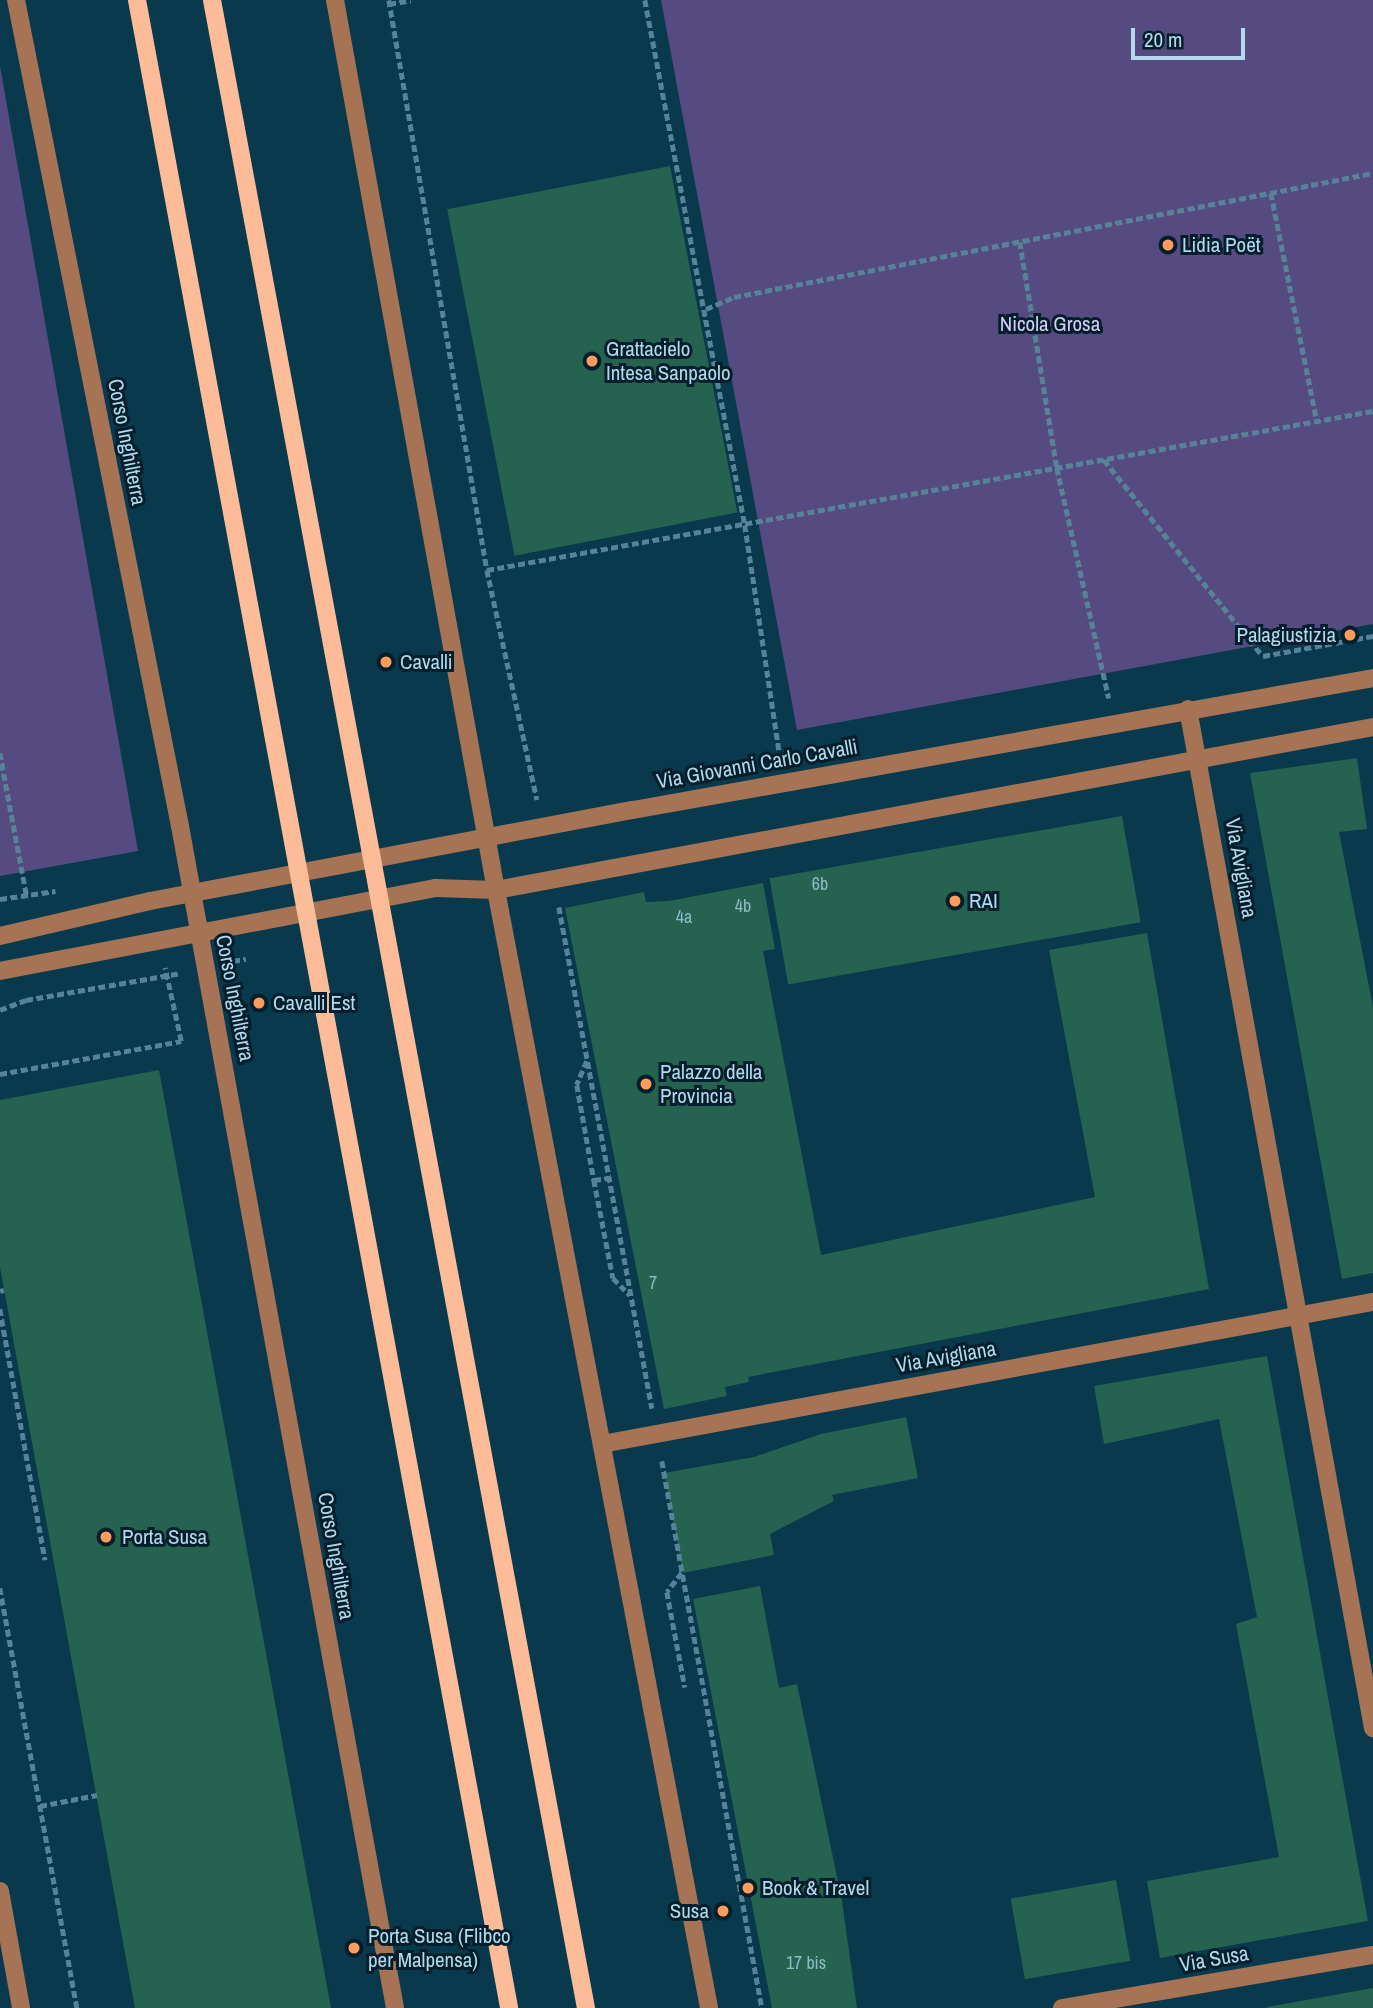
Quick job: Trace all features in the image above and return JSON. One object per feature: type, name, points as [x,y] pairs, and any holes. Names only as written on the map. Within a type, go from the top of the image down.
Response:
[{"type":"main road","points":[[137,0],[301,873],[509,2008]]},
{"type":"main road","points":[[212,0],[382,898],[586,2008]]},
{"type":"street","name":"Corso Inghilterra","points":[[16,0],[206,966],[395,2008]]},
{"type":"street","points":[[335,0],[496,890],[709,2008]]},
{"type":"street","name":"Via Giovanni Carlo Cavalli","points":[[0,936],[191,893],[1113,722],[1373,678]]},
{"type":"street","name":"Via Avigliana","points":[[1188,709],[1299,1315]]},
{"type":"street","points":[[0,971],[436,888],[496,890],[1373,727]]},
{"type":"street","name":"Via Avigliana","points":[[602,1444],[1373,1302]]},
{"type":"street","points":[[1299,1315],[1373,1728]]},
{"type":"street","points":[[0,1891],[22,2008]]},
{"type":"street","name":"Via Susa","points":[[1062,2008],[1373,1955]]},
{"type":"path","points":[[411,0],[389,2],[487,570],[542,828]]},
{"type":"path","points":[[645,0],[706,309],[745,525],[784,782]]},
{"type":"path","points":[[706,309],[734,297],[1373,173]]},
{"type":"path","points":[[1271,193],[1317,421]]},
{"type":"path","points":[[1020,242],[1057,468],[1113,722]]},
{"type":"path","points":[[487,570],[1373,411]]},
{"type":"path","points":[[1104,460],[1264,656],[1373,636]]},
{"type":"path","points":[[0,753],[27,895],[23,932]]},
{"type":"path","points":[[555,877],[762,2008]]},
{"type":"path","points":[[0,900],[67,889]]},
{"type":"path","points":[[0,1010],[26,1000],[246,958]]},
{"type":"path","points":[[0,1074],[181,1041]]},
{"type":"path","points":[[587,1060],[577,1085],[612,1278],[631,1296]]},
{"type":"path","points":[[594,1180],[609,1178]]},
{"type":"path","points":[[0,1309],[45,1560]]},
{"type":"path","points":[[682,1573],[667,1592],[685,1687]]},
{"type":"path","points":[[0,1588],[77,2008]]},
{"type":"path","points":[[40,1806],[97,1795]]},
{"type":"green space","name":"Nicola Grosa","points":[[661,0],[1373,0],[1373,624],[797,730]]},
{"type":"green space","points":[[0,66],[138,851],[0,876]]},
{"type":"building","name":"Grattacielo Intesa Sanpaolo","points":[[670,166],[737,513],[515,556],[447,209]]},
{"type":"building","points":[[1357,758],[1367,829],[1339,832],[1373,1007],[1373,1273],[1342,1279],[1250,773]]},
{"type":"building","name":"RAI","points":[[1122,816],[1141,922],[788,985],[769,878]]},
{"type":"building","points":[[763,883],[775,949],[763,951],[821,1255],[1095,1197],[1049,950],[1147,933],[1209,1289],[748,1377],[749,1382],[725,1387],[727,1396],[664,1409],[565,908],[644,892],[646,902],[669,901]]},
{"type":"building","points":[[159,1070],[331,2008],[135,2008],[0,1267],[0,1100]]},
{"type":"building","points":[[1267,1356],[1368,1921],[1160,1958],[1147,1881],[1279,1857],[1236,1624],[1257,1617],[1219,1419],[1104,1444],[1094,1386]]},
{"type":"building","points":[[906,1417],[918,1478],[832,1495],[834,1501],[770,1534],[774,1555],[683,1573],[664,1473],[754,1457],[821,1434]]},
{"type":"building","points":[[760,1586],[779,1688],[797,1684],[842,1901],[857,2008],[772,2008],[693,1599]]},
{"type":"building","points":[[1116,1880],[1130,1961],[1025,1979],[1011,1899]]},
{"type":"building","points":[[1373,1988],[1373,2008],[1267,2008],[1267,2007]]},
{"type":"place","name":"Lidia Poët","points":[[1168,245]]},
{"type":"place","name":"Grattacielo Intesa Sanpaolo","points":[[592,361]]},
{"type":"place","name":"Palagiustizia","points":[[1350,635]]},
{"type":"place","name":"Cavalli","points":[[386,662]]},
{"type":"place","name":"RAI","points":[[955,901]]},
{"type":"place","name":"Cavalli Est","points":[[259,1003]]},
{"type":"place","name":"Palazzo della Provincia","points":[[646,1084]]},
{"type":"place","name":"Porta Susa","points":[[106,1537]]},
{"type":"place","name":"Book & Travel","points":[[748,1888]]},
{"type":"place","name":"Susa","points":[[723,1911]]},
{"type":"place","name":"Porta Susa (Flibco per Malpensa)","points":[[354,1948]]}]
